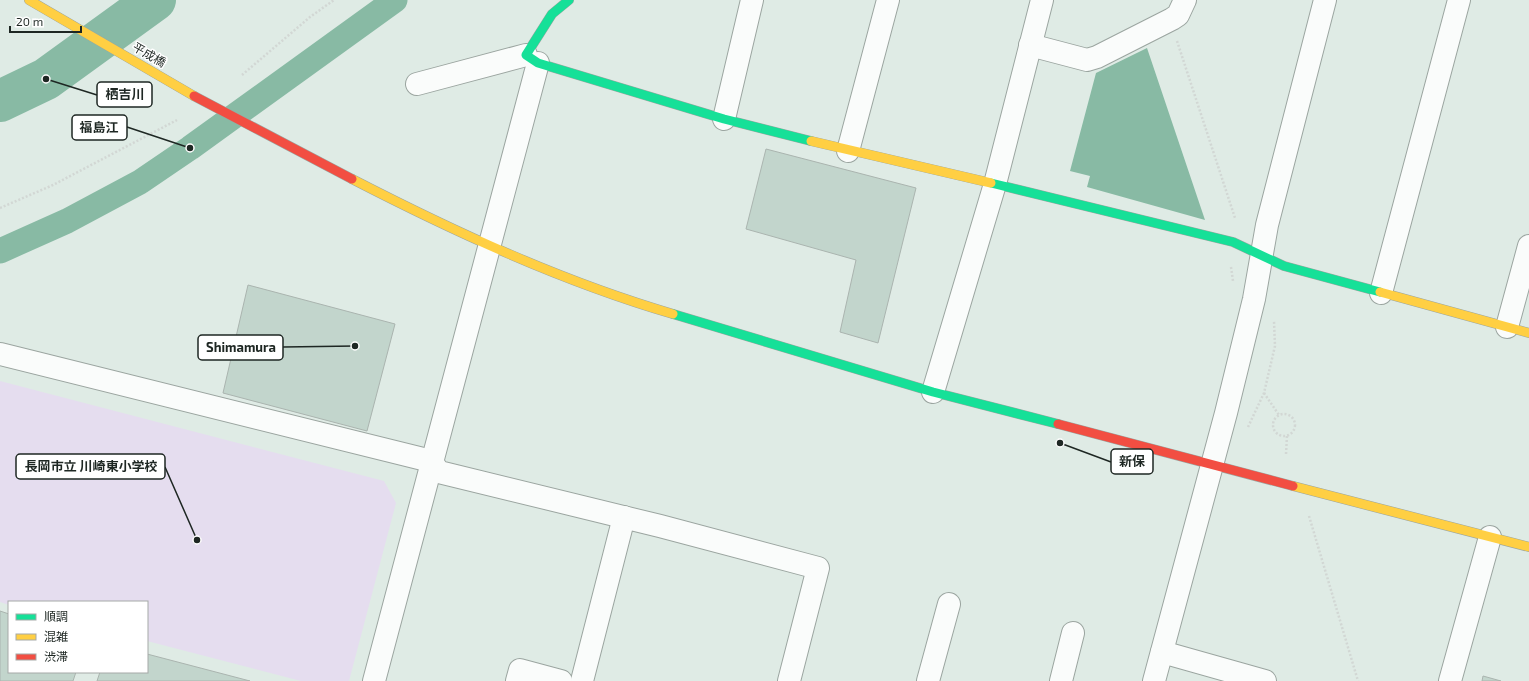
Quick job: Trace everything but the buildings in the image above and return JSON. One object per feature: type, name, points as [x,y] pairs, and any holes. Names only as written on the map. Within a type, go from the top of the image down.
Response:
[{"type":"street","name":"平成橋","points":[[29,0],[194,96],[272,138],[426,217],[552,272],[653,308],[933,392],[1529,547]]},
{"type":"street","points":[[374,681],[488,245],[532,59],[552,14],[570,0]]},
{"type":"street","points":[[724,119],[752,0]]},
{"type":"street","points":[[848,151],[888,0]]},
{"type":"street","points":[[933,392],[994,184],[1042,0]]},
{"type":"street","points":[[1030,45],[1087,60],[1172,19],[1178,15],[1185,0]]},
{"type":"street","points":[[1154,681],[1213,464],[1254,299],[1267,225],[1325,0]]},
{"type":"street","points":[[1381,293],[1459,0]]},
{"type":"street","points":[[417,84],[532,59],[724,119],[848,151],[994,184],[1233,242],[1284,266],[1529,333]]},
{"type":"street","points":[[1508,327],[1529,246]]},
{"type":"street","points":[[0,354],[431,461],[439,472],[624,517],[818,568],[788,681]]},
{"type":"street","points":[[582,681],[624,517]]},
{"type":"street","points":[[1450,681],[1490,537]]},
{"type":"street","points":[[928,681],[949,604]]},
{"type":"street","points":[[1061,681],[1073,633]]},
{"type":"street","points":[[1162,652],[1265,681]]},
{"type":"street","points":[[517,681],[520,670],[561,681]]},
{"type":"path","points":[[242,75],[310,17],[334,0]]},
{"type":"path","points":[[1176,38],[1236,222]]},
{"type":"path","points":[[0,208],[53,185],[177,120]]},
{"type":"path","points":[[1230,260],[1234,288]]},
{"type":"path","points":[[1246,432],[1264,393],[1274,346],[1274,318]]},
{"type":"path","points":[[1264,393],[1279,415]]},
{"type":"path","points":[[1287,414],[1294,421],[1293,432],[1287,436],[1277,434],[1273,428],[1274,420],[1279,415],[1287,414]]},
{"type":"path","points":[[1286,454],[1287,436]]},
{"type":"path","points":[[1309,516],[1358,681]]},
{"type":"shaded area","points":[[1147,48],[1205,220],[1087,187],[1090,176],[1070,171],[1096,73]]},
{"type":"shaded area","points":[[0,381],[384,481],[396,503],[349,681],[301,681],[148,641],[148,601],[8,601],[8,605],[0,602]]},
{"type":"waterway","points":[[0,101],[46,79],[155,0]]},
{"type":"waterway","points":[[0,251],[67,221],[140,182],[190,148],[395,0]]},
{"type":"traffic: fast","points":[[569,0],[552,14],[526,55],[538,63],[724,119],[811,141]]},
{"type":"traffic: fast","points":[[991,183],[1233,242],[1284,266],[1380,292]]},
{"type":"traffic: fast","points":[[673,314],[933,392],[1058,424]]},
{"type":"traffic: slow","points":[[29,0],[194,96]]},
{"type":"traffic: slow","points":[[811,141],[991,183]]},
{"type":"traffic: slow","points":[[352,179],[430,218],[549,271],[631,301],[673,314]]},
{"type":"traffic: slow","points":[[1380,292],[1529,333]]},
{"type":"traffic: slow","points":[[1293,486],[1529,547]]},
{"type":"traffic: jam","points":[[194,96],[352,179]]},
{"type":"traffic: jam","points":[[1058,424],[1293,486]]},
{"type":"place","name":"栖吉川","points":[[46,79]]},
{"type":"place","name":"福島江","points":[[190,148]]},
{"type":"place","name":"Shimamura","points":[[355,346]]},
{"type":"place","name":"新保","points":[[1060,443]]},
{"type":"place","name":"長岡市立 川崎東小学校","points":[[197,540]]}]
